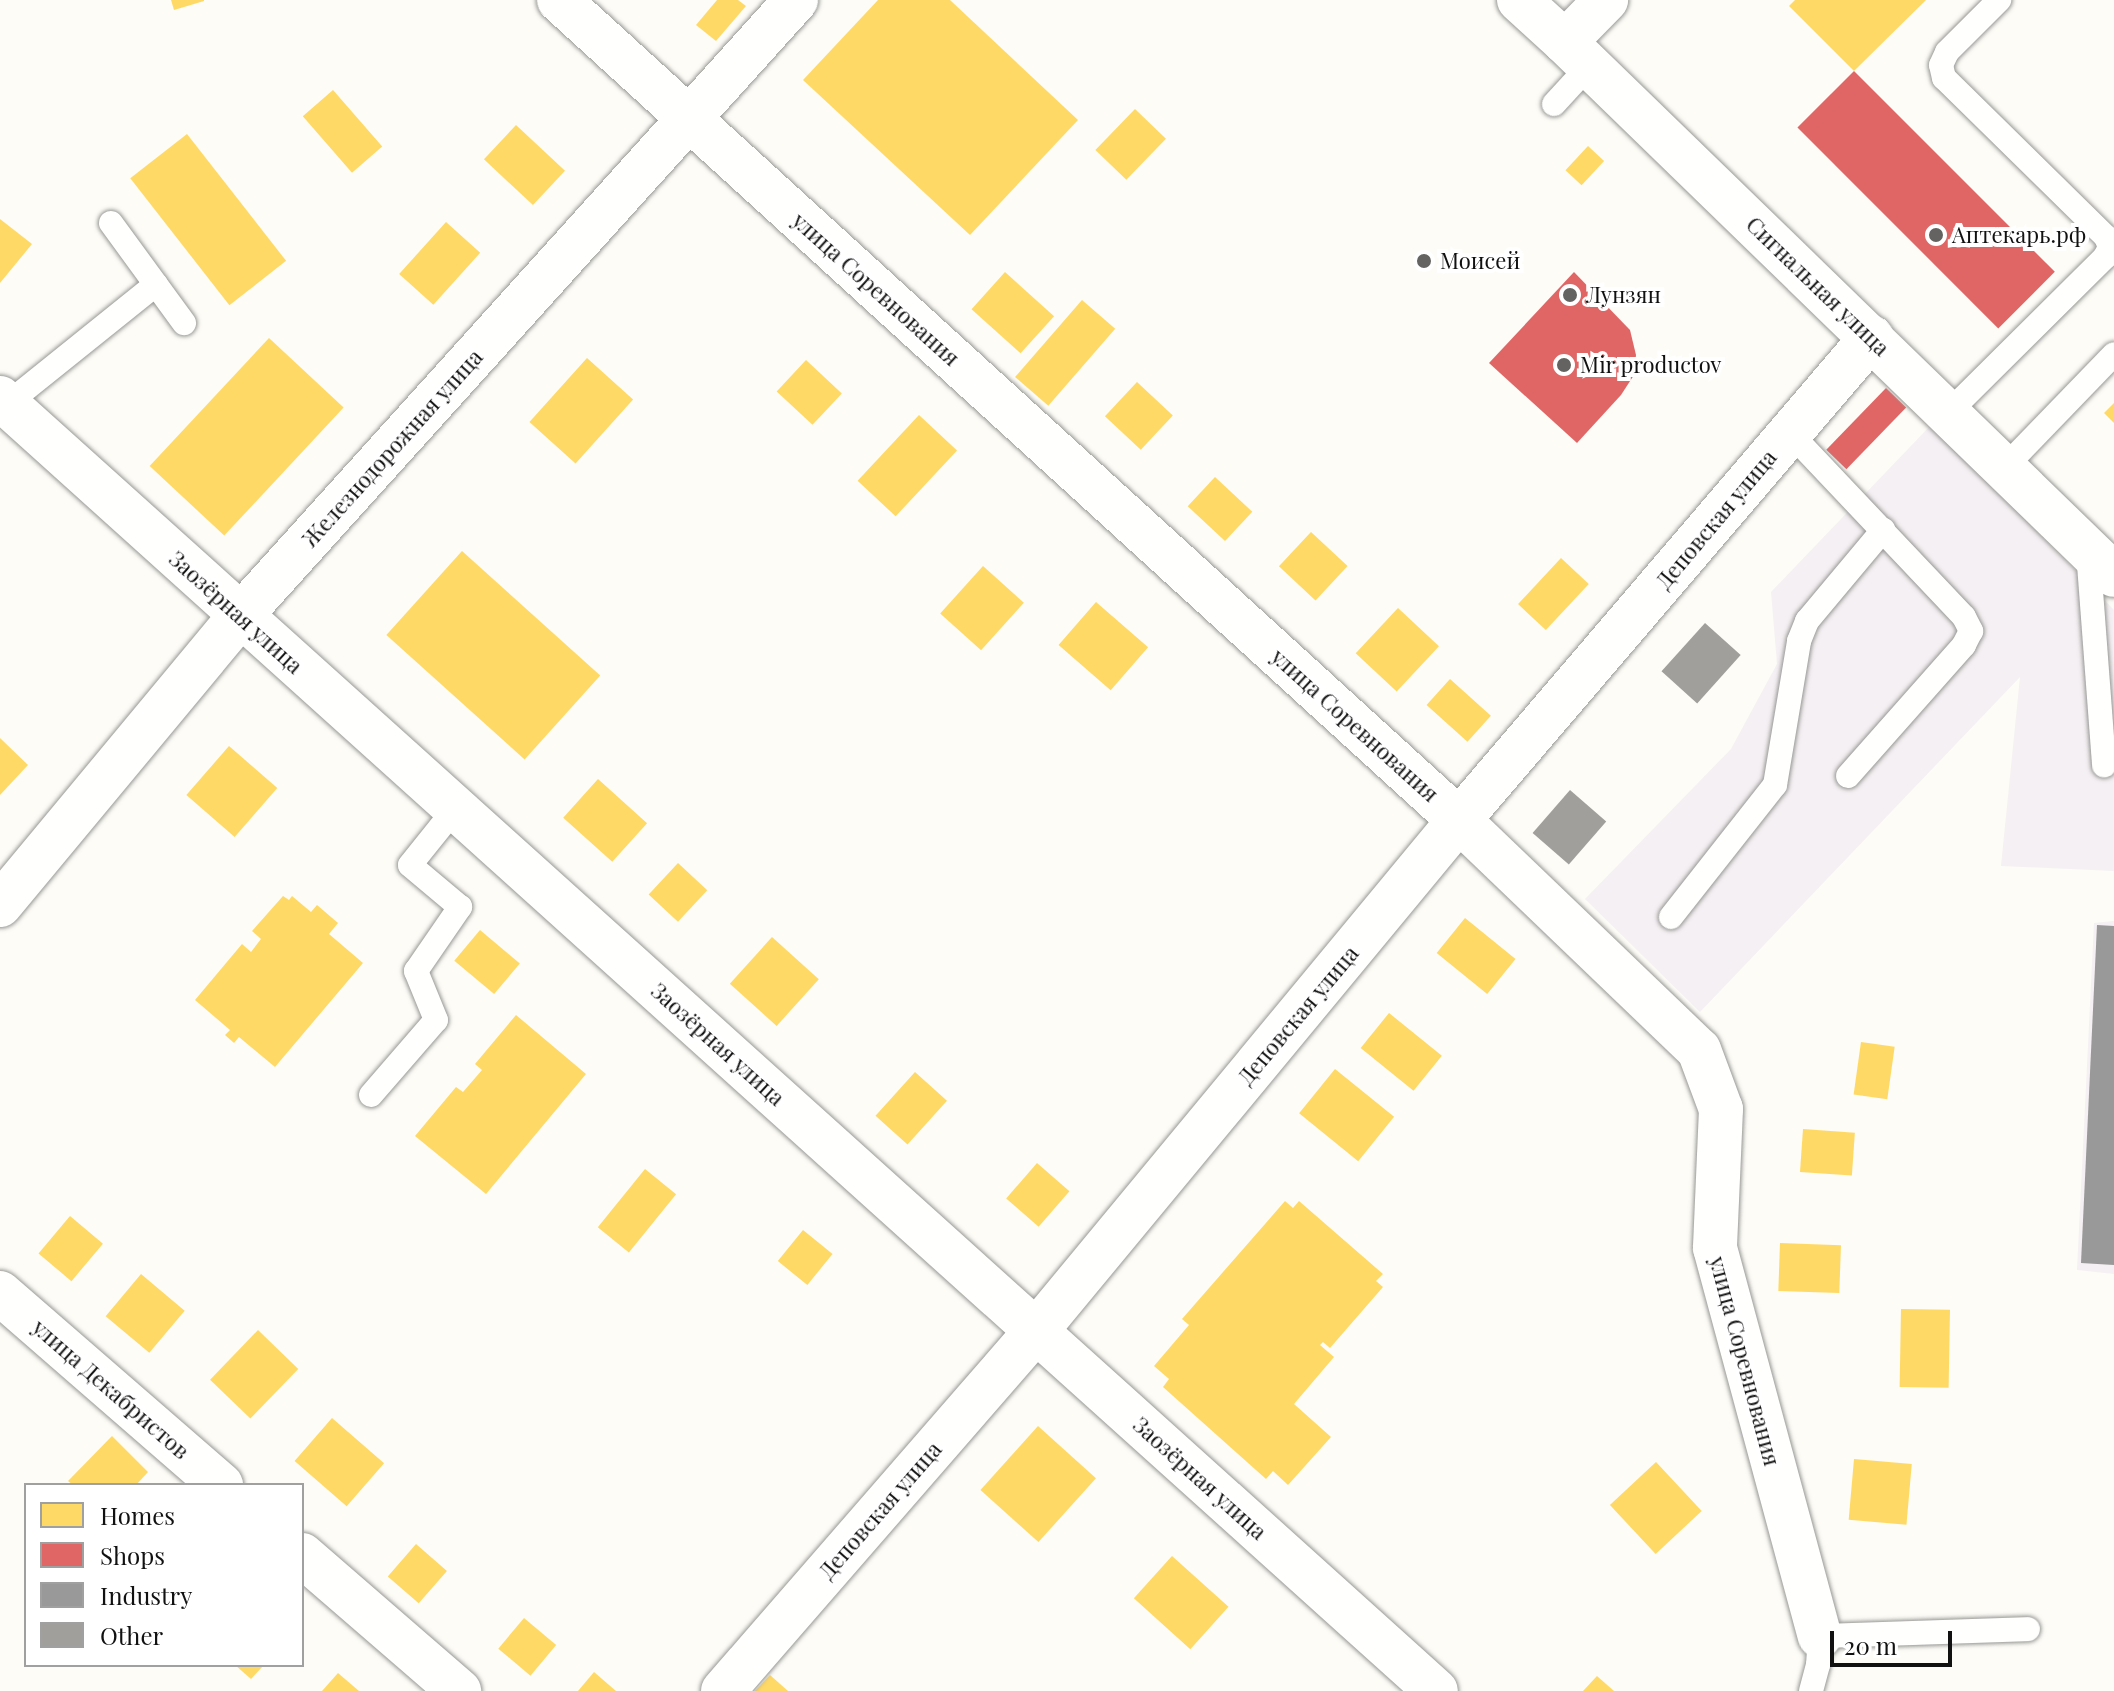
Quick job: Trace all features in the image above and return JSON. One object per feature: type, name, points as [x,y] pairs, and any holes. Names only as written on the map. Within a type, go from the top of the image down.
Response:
[{"type":"street","name":"улица Соревнования","points":[[559,0],[1459,820],[1699,1050],[1721,1109],[1715,1248],[1820,1636]]},
{"type":"street","name":"Железнодорожная улица","points":[[0,905],[240,616],[796,0]]},
{"type":"street","name":"Сигнальная улица","points":[[1519,0],[1872,337],[2101,562]]},
{"type":"street","points":[[1577,54],[1606,0]]},
{"type":"street","name":"Деповская улица","points":[[723,1691],[1037,1330],[1459,820],[1872,337]]},
{"type":"street","name":"Заозёрная улица","points":[[4,401],[1436,1691]]},
{"type":"street","name":"улица Декабристов","points":[[0,1293],[219,1483]]},
{"type":"street","points":[[304,1557],[459,1691]]},
{"type":"lane","points":[[1949,412],[2105,257],[2110,247],[2106,237],[1944,78],[1941,65],[1947,52],[1999,0]]},
{"type":"lane","points":[[1554,104],[1577,54]]},
{"type":"lane","points":[[111,223],[184,323]]},
{"type":"lane","points":[[4,401],[156,284]]},
{"type":"lane","points":[[2004,468],[2114,354]]},
{"type":"lane","points":[[1790,433],[1964,617],[1971,631],[1964,645],[1848,776]]},
{"type":"lane","points":[[1671,917],[1775,785],[1799,641],[1807,621],[1883,530]]},
{"type":"lane","points":[[2101,562],[2104,765]]},
{"type":"lane","points":[[371,1095],[436,1020],[416,971],[460,907],[410,865],[455,809]]},
{"type":"lane","points":[[1811,1691],[1818,1665],[1820,1636],[2028,1629]]},
{"type":"shaded area","points":[[1932,424],[2114,610],[2114,871],[2001,866],[2020,677],[1700,1012],[1585,899],[1731,749],[1777,664],[1771,592]]},
{"type":"shaded area","points":[[2114,921],[2114,1274],[2077,1270],[2094,923]]},
{"type":"building: Homes","points":[[171,0],[204,0],[204,1],[174,10]]},
{"type":"building: Homes","points":[[717,0],[738,0],[746,6],[716,41],[696,25]]},
{"type":"building: Homes","points":[[878,0],[950,0],[1078,120],[970,235],[803,80]]},
{"type":"building: Homes","points":[[1795,0],[1926,0],[1854,71],[1789,6]]},
{"type":"building: Homes","points":[[333,90],[382,147],[352,173],[303,116]]},
{"type":"building: Homes","points":[[1135,109],[1166,139],[1126,180],[1095,150]]},
{"type":"building: Homes","points":[[516,125],[565,171],[533,205],[484,159]]},
{"type":"building: Homes","points":[[187,134],[286,261],[229,305],[130,178]]},
{"type":"building: Homes","points":[[1588,146],[1604,161],[1582,185],[1565,170]]},
{"type":"building: Homes","points":[[0,219],[32,244],[0,283]]},
{"type":"building: Homes","points":[[446,222],[480,253],[433,305],[399,274]]},
{"type":"building: Homes","points":[[1005,272],[1054,316],[1021,353],[972,309]]},
{"type":"building: Homes","points":[[1082,300],[1115,329],[1048,406],[1015,377]]},
{"type":"building: Homes","points":[[269,338],[344,408],[224,536],[150,466]]},
{"type":"building: Homes","points":[[587,358],[633,399],[576,463],[529,422]]},
{"type":"building: Homes","points":[[806,360],[842,393],[813,425],[777,391]]},
{"type":"building: Homes","points":[[1137,382],[1173,415],[1141,450],[1105,416]]},
{"type":"building: Homes","points":[[2114,403],[2114,423],[2104,413]]},
{"type":"building: Homes","points":[[919,415],[957,450],[896,516],[858,481]]},
{"type":"building: Homes","points":[[1215,477],[1252,512],[1225,541],[1188,506]]},
{"type":"building: Homes","points":[[1311,532],[1348,566],[1316,600],[1279,566]]},
{"type":"building: Homes","points":[[462,551],[600,675],[525,759],[386,635]]},
{"type":"building: Homes","points":[[1561,558],[1589,584],[1546,630],[1518,604]]},
{"type":"building: Homes","points":[[983,566],[1024,603],[981,650],[940,614]]},
{"type":"building: Homes","points":[[1096,602],[1148,647],[1111,690],[1059,645]]},
{"type":"building: Homes","points":[[1398,608],[1439,646],[1397,692],[1356,653]]},
{"type":"building: Homes","points":[[1450,679],[1491,716],[1467,742],[1427,705]]},
{"type":"building: Homes","points":[[0,738],[28,765],[0,795]]},
{"type":"building: Homes","points":[[229,746],[277,788],[235,837],[186,795]]},
{"type":"building: Homes","points":[[598,779],[647,823],[612,862],[563,818]]},
{"type":"building: Homes","points":[[678,863],[707,890],[678,922],[649,894]]},
{"type":"building: Homes","points":[[283,896],[289,900],[292,896],[311,912],[317,905],[338,923],[329,934],[363,963],[275,1067],[239,1037],[234,1043],[225,1035],[230,1030],[195,1000],[242,944],[251,952],[261,939],[252,931]]},
{"type":"building: Homes","points":[[1465,918],[1516,959],[1487,994],[1437,953]]},
{"type":"building: Homes","points":[[480,930],[520,963],[494,994],[454,961]]},
{"type":"building: Homes","points":[[772,937],[819,979],[777,1026],[730,984]]},
{"type":"building: Homes","points":[[1389,1013],[1442,1056],[1414,1091],[1361,1048]]},
{"type":"building: Homes","points":[[516,1015],[586,1074],[486,1194],[415,1136],[456,1087],[463,1092],[482,1070],[475,1064]]},
{"type":"building: Homes","points":[[1861,1042],[1895,1047],[1887,1099],[1854,1094]]},
{"type":"building: Homes","points":[[1335,1069],[1394,1117],[1358,1161],[1299,1113]]},
{"type":"building: Homes","points":[[915,1072],[947,1101],[907,1145],[876,1116]]},
{"type":"building: Homes","points":[[1803,1129],[1855,1133],[1852,1176],[1800,1172]]},
{"type":"building: Homes","points":[[1037,1163],[1069,1191],[1039,1227],[1006,1198]]},
{"type":"building: Homes","points":[[645,1169],[676,1194],[629,1252],[598,1227]]},
{"type":"building: Homes","points":[[1285,1201],[1293,1208],[1299,1201],[1383,1274],[1376,1281],[1383,1287],[1330,1348],[1323,1342],[1320,1345],[1334,1357],[1294,1404],[1331,1437],[1288,1485],[1273,1471],[1266,1479],[1163,1387],[1169,1379],[1154,1366],[1189,1325],[1182,1319]]},
{"type":"building: Homes","points":[[70,1216],[103,1244],[71,1281],[39,1254]]},
{"type":"building: Homes","points":[[803,1230],[833,1254],[807,1285],[778,1261]]},
{"type":"building: Homes","points":[[1780,1243],[1841,1245],[1839,1293],[1778,1291]]},
{"type":"building: Homes","points":[[141,1274],[185,1311],[149,1353],[106,1316]]},
{"type":"building: Homes","points":[[1901,1309],[1950,1310],[1949,1388],[1900,1387]]},
{"type":"building: Homes","points":[[258,1330],[298,1369],[250,1419],[210,1380]]},
{"type":"building: Homes","points":[[332,1418],[384,1463],[347,1506],[295,1461]]},
{"type":"building: Homes","points":[[1038,1426],[1096,1478],[1038,1542],[980,1490]]},
{"type":"building: Homes","points":[[112,1436],[148,1472],[138,1483],[68,1481]]},
{"type":"building: Homes","points":[[1854,1459],[1912,1464],[1906,1525],[1849,1520]]},
{"type":"building: Homes","points":[[1656,1462],[1702,1511],[1656,1554],[1610,1505]]},
{"type":"building: Homes","points":[[416,1544],[447,1571],[419,1603],[388,1576]]},
{"type":"building: Homes","points":[[1172,1556],[1228,1607],[1190,1649],[1134,1598]]},
{"type":"building: Homes","points":[[524,1618],[556,1645],[530,1676],[498,1649]]},
{"type":"building: Homes","points":[[237,1667],[262,1667],[251,1679]]},
{"type":"building: Homes","points":[[594,1672],[616,1691],[578,1691]]},
{"type":"building: Homes","points":[[338,1673],[359,1691],[322,1691]]},
{"type":"building: Homes","points":[[770,1675],[788,1691],[755,1691]]},
{"type":"building: Homes","points":[[1597,1676],[1614,1691],[1583,1691]]},
{"type":"building: Shops","points":[[1854,71],[2055,272],[1998,328],[1797,128]]},
{"type":"building: Shops","points":[[1574,272],[1630,330],[1636,355],[1634,375],[1621,395],[1577,443],[1489,363]]},
{"type":"building: Shops","points":[[1886,388],[1906,407],[1846,469],[1826,450]]},
{"type":"building: Industry","points":[[2097,925],[2114,926],[2114,1265],[2081,1263]]},
{"type":"building: Other","points":[[1705,623],[1741,655],[1697,703],[1662,671]]},
{"type":"building: Other","points":[[1570,790],[1606,821],[1569,865],[1533,833]]},
{"type":"place","name":"Аптекарь.рф","points":[[1936,235]]},
{"type":"place","name":"Моисей","points":[[1424,261]]},
{"type":"place","name":"Лунзян","points":[[1570,295]]},
{"type":"place","name":"Mir productov","points":[[1564,365]]}]
